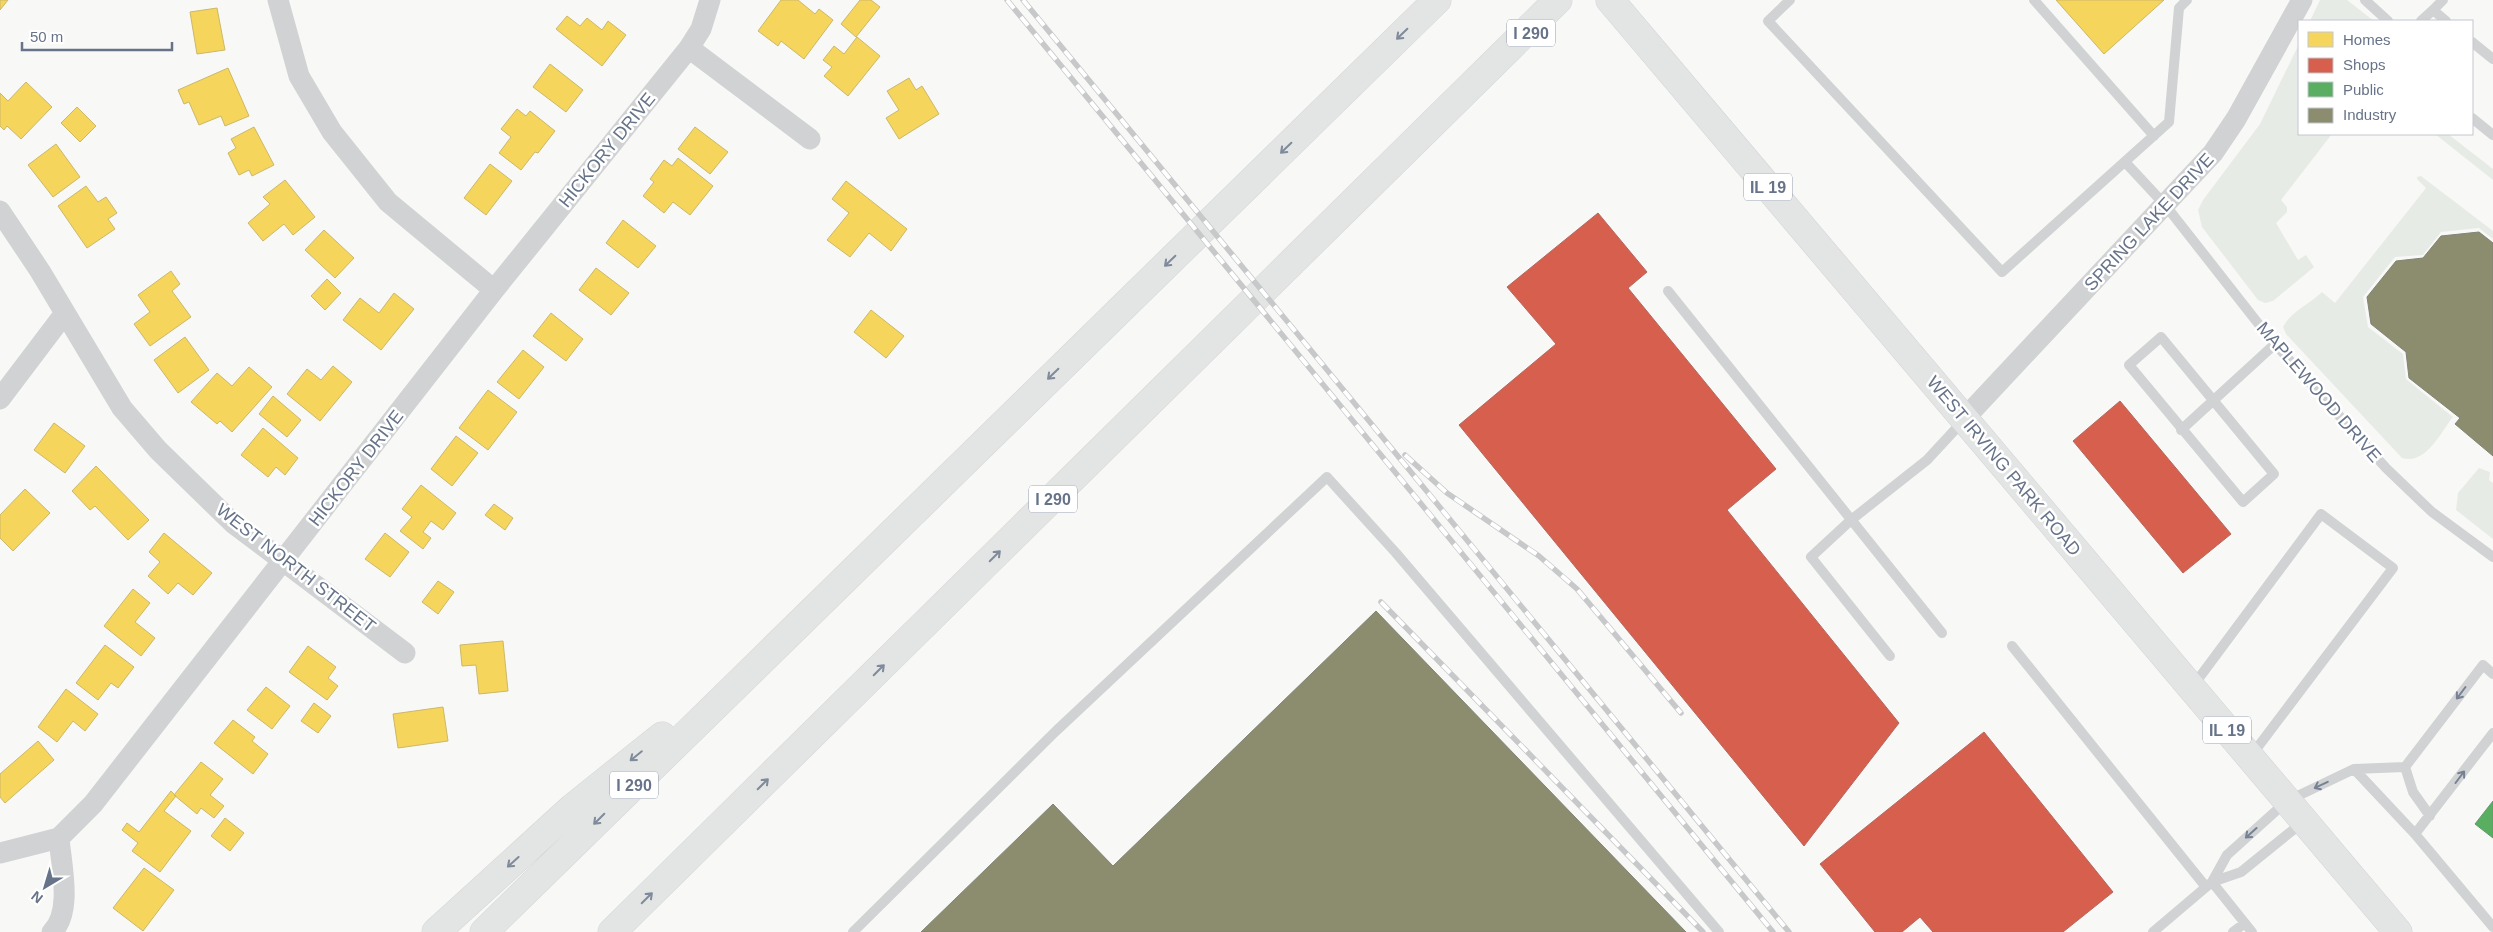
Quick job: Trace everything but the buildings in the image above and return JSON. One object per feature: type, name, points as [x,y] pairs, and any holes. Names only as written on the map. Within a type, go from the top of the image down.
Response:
[{"type":"main road","name":"I 290","points":[[484,932],[1437,0]]},
{"type":"main road","points":[[1493,66],[1558,0]]},
{"type":"main road","name":"I 290","points":[[612,932],[1493,66],[1569,0]]},
{"type":"main road","name":"WEST IRVING PARK ROAD","points":[[1610,0],[2398,932]]},
{"type":"main road","points":[[436,932],[572,808],[784,638]]},
{"type":"street","points":[[278,0],[299,76],[332,132],[388,202],[494,290]]},
{"type":"street","name":"HICKORY DRIVE","points":[[59,838],[92,804],[494,290],[690,48],[701,29],[710,0]]},
{"type":"street","name":"SPRING LAKE DRIVE","points":[[1964,419],[2166,206],[2213,153],[2236,119],[2302,0]]},
{"type":"street","points":[[690,48],[810,139]]},
{"type":"street","name":"WEST NORTH STREET","points":[[0,211],[40,270],[122,408],[158,450],[233,523],[405,653]]},
{"type":"street","points":[[0,399],[65,313]]},
{"type":"street","points":[[0,853],[59,838],[65,902],[56,928],[52,932]]},
{"type":"lane","points":[[1790,0],[1768,21],[2002,272],[2126,163],[2169,122],[2179,8],[2187,0]]},
{"type":"lane","points":[[2034,0],[2154,136]]},
{"type":"lane","points":[[2365,0],[2387,20]]},
{"type":"lane","points":[[2422,20],[2443,0]]},
{"type":"lane","points":[[2433,10],[2445,20]]},
{"type":"lane","points":[[2473,43],[2493,59]]},
{"type":"lane","points":[[2473,119],[2493,135]]},
{"type":"lane","name":"MAPLEWOOD DRIVE","points":[[2126,163],[2166,206],[2275,344],[2386,468],[2432,512],[2493,557]]},
{"type":"lane","points":[[1668,292],[1942,632]]},
{"type":"lane","points":[[2161,337],[2274,474],[2243,502],[2181,430],[2129,364],[2161,337]]},
{"type":"lane","points":[[2181,430],[2275,344]]},
{"type":"lane","points":[[1890,656],[1811,557],[1851,520],[1927,460],[1964,419]]},
{"type":"lane","points":[[853,932],[1056,731],[1327,477],[1396,552],[1718,932]]},
{"type":"lane","points":[[2192,688],[2321,514],[2393,568],[2250,757]]},
{"type":"lane","points":[[2012,646],[2209,885],[2252,932]]},
{"type":"lane","points":[[2405,767],[2482,665],[2493,674]]},
{"type":"lane","points":[[2416,834],[2493,733]]},
{"type":"lane","points":[[2209,885],[2227,855],[2296,811],[2354,769],[2405,767]]},
{"type":"lane","points":[[2405,767],[2413,792],[2430,816]]},
{"type":"lane","points":[[2354,769],[2416,834],[2493,927]]},
{"type":"lane","points":[[2153,932],[2209,885],[2242,872],[2296,811]]},
{"type":"lane","points":[[2233,932],[2245,923]]},
{"type":"shaded area","points":[[2320,0],[2347,0],[2373,20],[2310,20]]},
{"type":"shaded area","points":[[2298,46],[2298,135],[2331,135],[2281,200],[2287,207],[2287,212],[2276,223],[2298,260],[2306,255],[2314,267],[2273,301],[2265,303],[2258,300],[2202,227],[2198,210],[2203,200],[2260,124]]},
{"type":"shaded area","points":[[2436,135],[2449,135],[2493,169],[2493,180]]},
{"type":"shaded area","points":[[2421,176],[2493,231],[2493,239],[2479,228],[2441,232],[2423,255],[2395,257],[2363,297],[2368,327],[2403,354],[2406,379],[2453,417],[2432,446],[2418,457],[2411,459],[2402,458],[2286,334],[2283,327],[2295,312],[2322,292],[2335,303],[2426,188],[2417,179],[2417,177]]},
{"type":"shaded area","points":[[2479,468],[2490,472],[2489,480],[2493,483],[2493,539],[2456,510],[2458,493]]},
{"type":"railway","points":[[1007,0],[1773,932]]},
{"type":"railway","points":[[1023,0],[1789,932]]},
{"type":"railway","points":[[1405,455],[1447,493],[1539,556],[1577,589],[1681,713]]},
{"type":"railway","points":[[1381,602],[1703,932]]}]
